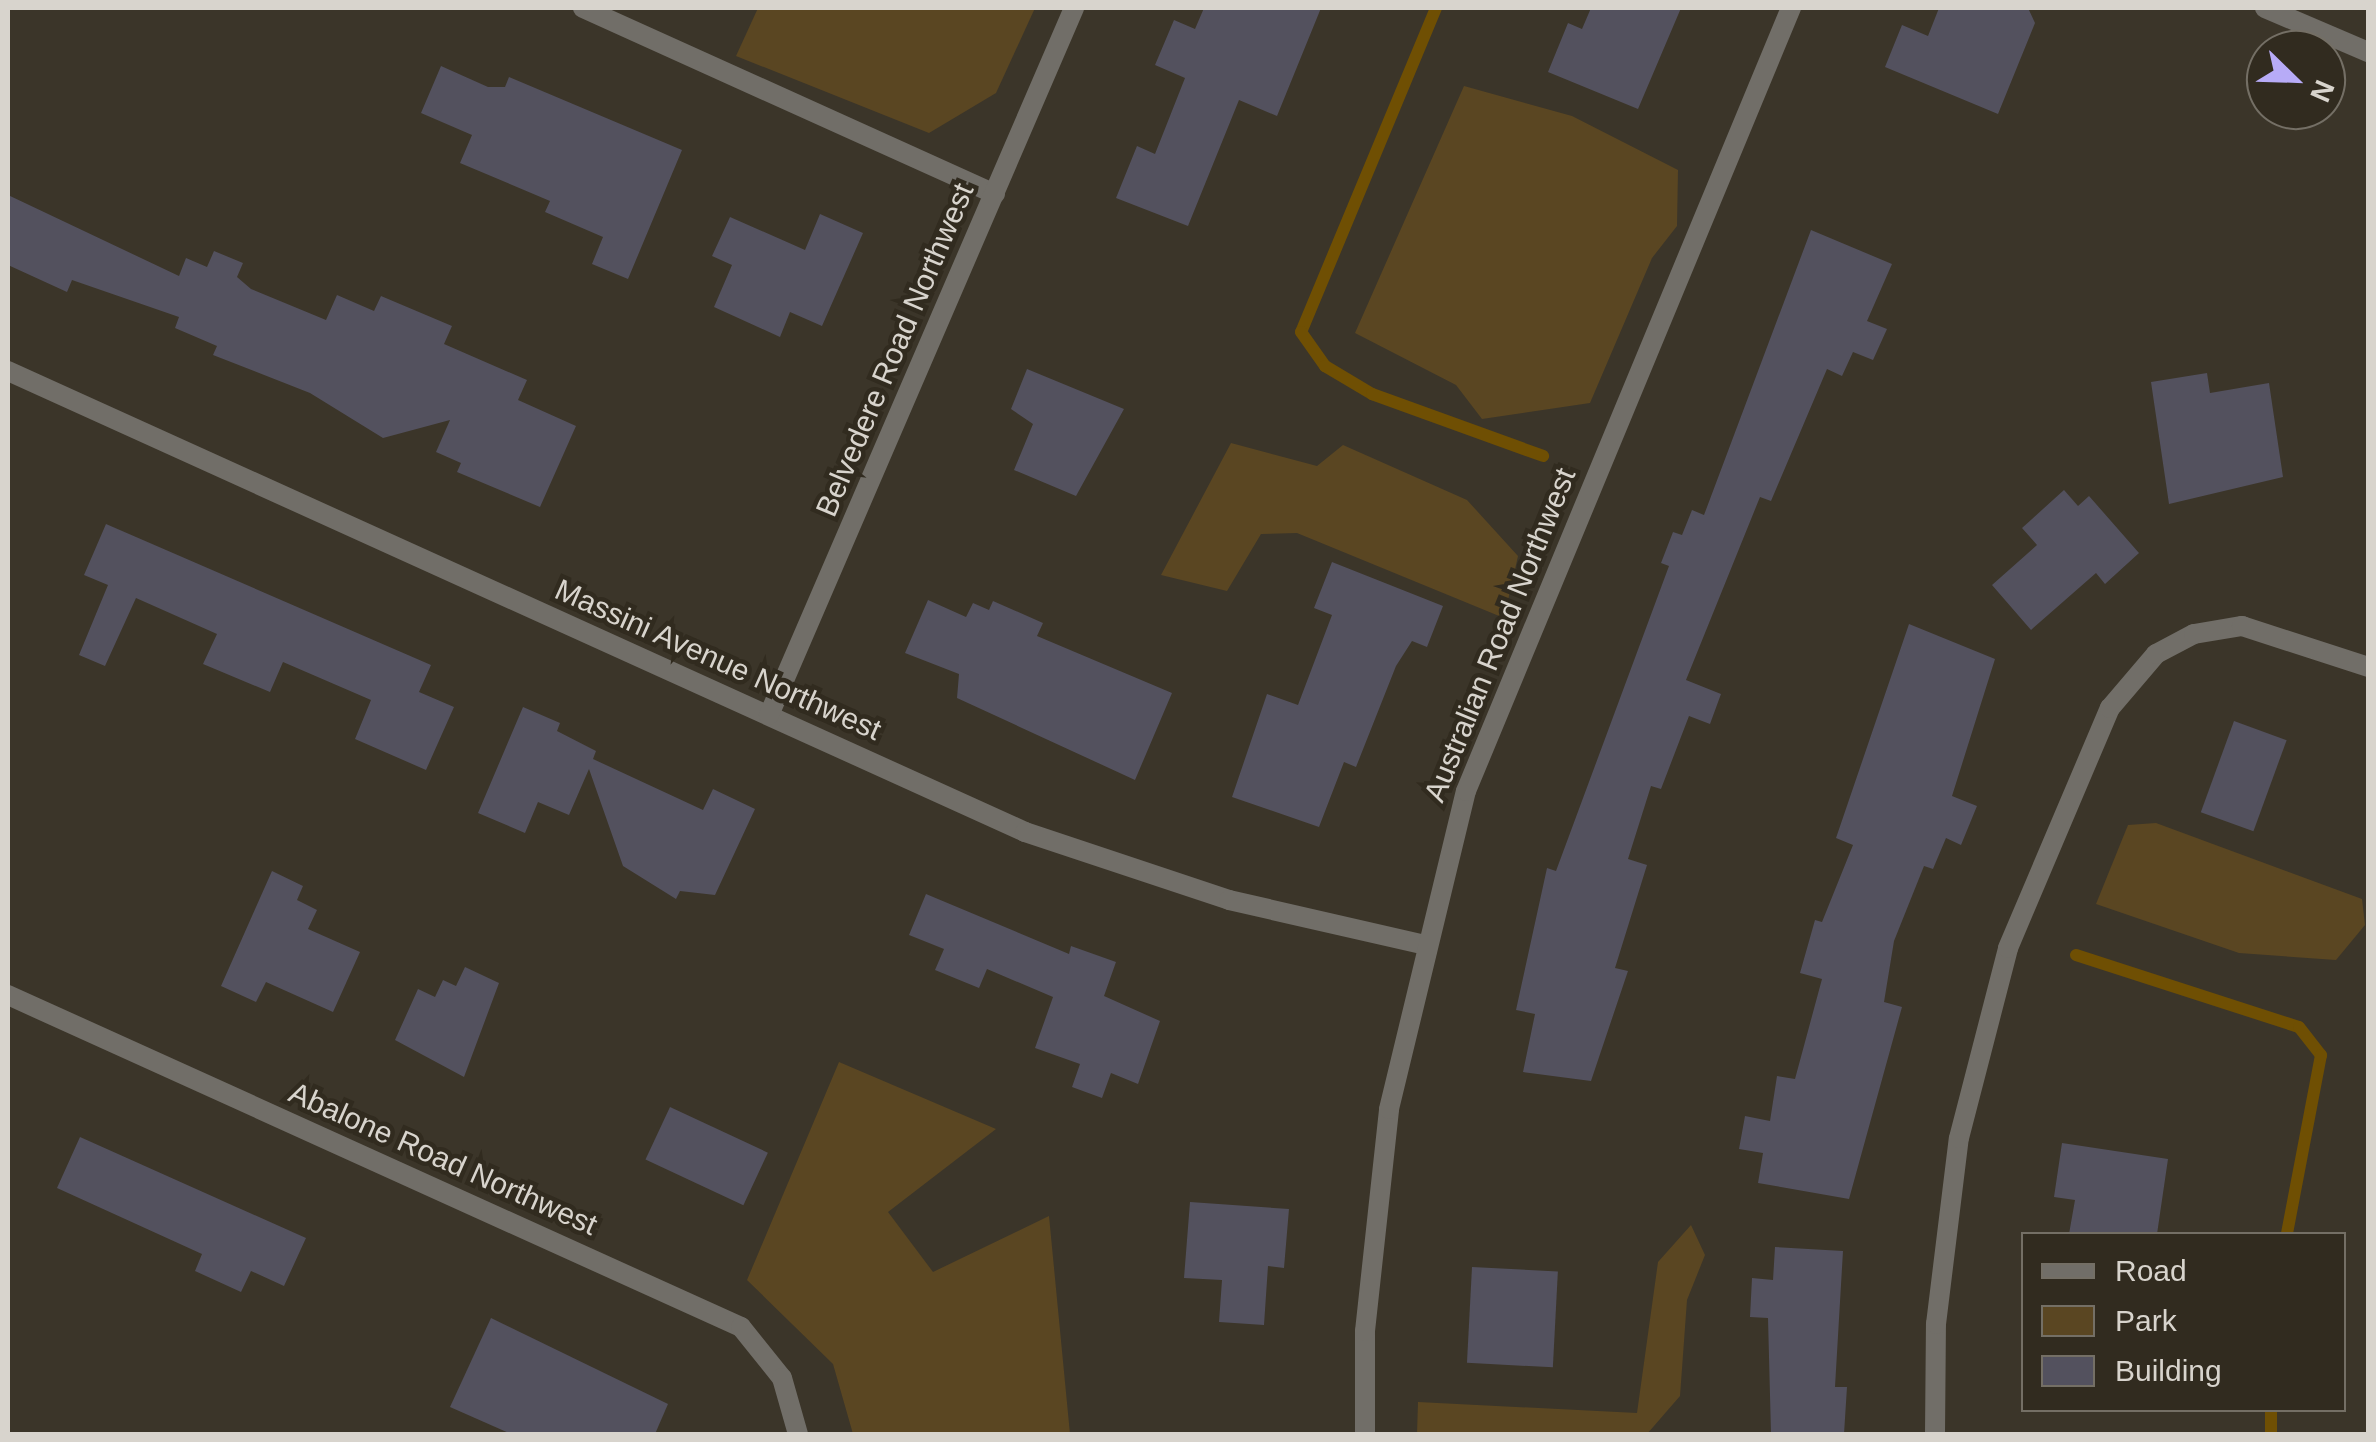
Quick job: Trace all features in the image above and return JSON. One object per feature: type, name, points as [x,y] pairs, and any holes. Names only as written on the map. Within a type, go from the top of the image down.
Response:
[{"type":"street","points":[[583,8],[995,194]]},
{"type":"street","name":"Belvedere Road Northwest","points":[[769,715],[1074,8]]},
{"type":"street","name":"Australian Road Northwest","points":[[1365,1434],[1365,1331],[1390,1109],[1425,944],[1466,790],[1790,8]]},
{"type":"street","points":[[2266,8],[2368,52]]},
{"type":"street","name":"Massini Avenue Northwest","points":[[8,371],[1025,832],[1229,900],[1425,944]]},
{"type":"street","points":[[1935,1434],[1936,1324],[1959,1138],[2008,948],[2110,708],[2156,654],[2194,634],[2242,626],[2368,667]]},
{"type":"street","name":"Abalone Road Northwest","points":[[8,995],[741,1326],[782,1378],[798,1434]]},
{"type":"green space","points":[[758,8],[1035,8],[996,93],[929,133],[736,56]]},
{"type":"green space","points":[[1464,86],[1572,116],[1678,170],[1677,226],[1652,258],[1590,403],[1482,419],[1456,385],[1355,333]]},
{"type":"green space","points":[[1231,443],[1317,466],[1343,445],[1467,500],[1518,556],[1504,618],[1297,533],[1261,534],[1227,591],[1161,575]]},
{"type":"green space","points":[[2156,823],[2362,899],[2365,925],[2336,960],[2239,953],[2096,904],[2128,825]]},
{"type":"green space","points":[[839,1062],[996,1129],[888,1212],[933,1272],[1049,1216],[1070,1434],[853,1434],[833,1364],[747,1280]]},
{"type":"green space","points":[[1691,1225],[1705,1255],[1687,1300],[1680,1396],[1647,1434],[1417,1434],[1418,1402],[1637,1413],[1658,1262]]},
{"type":"building","points":[[1204,8],[1321,8],[1277,116],[1239,100],[1188,226],[1116,198],[1137,146],[1155,154],[1185,78],[1155,65],[1174,20],[1195,29]]},
{"type":"building","points":[[1591,8],[1681,8],[1638,109],[1548,72],[1568,23],[1582,29]]},
{"type":"building","points":[[1939,8],[2028,8],[2035,23],[1998,114],[1885,67],[1902,25],[1928,36]]},
{"type":"building","points":[[441,66],[488,87],[505,87],[509,77],[682,150],[628,279],[592,264],[603,237],[545,212],[550,201],[460,163],[472,135],[421,113]]},
{"type":"building","points":[[8,195],[179,276],[186,258],[207,267],[214,251],[243,263],[237,277],[251,289],[326,320],[337,295],[374,311],[381,296],[452,326],[444,344],[527,380],[518,400],[576,426],[540,507],[457,472],[461,463],[436,452],[450,420],[383,438],[310,393],[213,355],[217,346],[175,328],[179,317],[72,280],[67,292],[8,265]]},
{"type":"building","points":[[820,214],[863,233],[822,326],[790,312],[780,337],[714,307],[732,265],[712,256],[730,217],[805,250]]},
{"type":"building","points":[[1811,230],[1892,264],[1867,321],[1887,329],[1873,360],[1853,352],[1842,376],[1827,369],[1771,501],[1760,497],[1686,680],[1721,694],[1710,724],[1689,716],[1661,789],[1651,786],[1628,859],[1647,865],[1615,968],[1628,971],[1591,1081],[1523,1072],[1535,1014],[1516,1010],[1547,868],[1556,871],[1669,566],[1661,563],[1673,532],[1682,535],[1692,510],[1704,515]]},
{"type":"building","points":[[1027,369],[1124,409],[1076,496],[1014,470],[1033,424],[1011,409]]},
{"type":"building","points":[[2207,373],[2210,393],[2269,383],[2283,477],[2169,504],[2151,382]]},
{"type":"building","points":[[2064,490],[2078,506],[2089,496],[2139,553],[2105,584],[2096,573],[2031,630],[1992,585],[2037,545],[2022,528]]},
{"type":"building","points":[[106,524],[431,665],[419,692],[454,707],[426,770],[355,739],[371,700],[283,662],[270,692],[203,664],[217,634],[136,598],[105,666],[79,655],[108,585],[84,575]]},
{"type":"building","points":[[1332,562],[1443,606],[1427,647],[1412,641],[1396,666],[1356,767],[1344,762],[1319,827],[1232,797],[1267,694],[1298,705],[1332,615],[1314,608]]},
{"type":"building","points":[[928,600],[966,617],[973,603],[989,610],[993,601],[1043,623],[1037,636],[1172,693],[1135,780],[957,698],[959,674],[905,653]]},
{"type":"building","points":[[1909,624],[1995,659],[1952,796],[1977,806],[1961,845],[1946,838],[1933,869],[1924,866],[1894,941],[1884,1002],[1902,1007],[1849,1199],[1758,1183],[1763,1153],[1739,1149],[1745,1116],[1770,1121],[1777,1076],[1795,1079],[1822,979],[1800,973],[1815,920],[1822,922],[1853,845],[1836,838]]},
{"type":"building","points":[[523,707],[560,723],[557,731],[596,751],[593,759],[703,810],[713,789],[755,809],[715,895],[680,891],[676,899],[623,866],[589,769],[569,815],[538,802],[525,833],[478,813]]},
{"type":"building","points":[[2234,721],[2287,740],[2253,831],[2201,812]]},
{"type":"building","points":[[272,871],[303,886],[297,900],[317,910],[308,929],[360,952],[333,1012],[266,982],[256,1002],[221,986]]},
{"type":"building","points":[[926,894],[1069,954],[1071,946],[1116,962],[1104,996],[1160,1021],[1138,1084],[1111,1073],[1102,1098],[1072,1087],[1080,1064],[1035,1048],[1053,997],[987,969],[979,988],[935,970],[944,949],[909,935]]},
{"type":"building","points":[[465,967],[499,983],[464,1077],[395,1040],[418,989],[435,997],[443,980],[456,986]]},
{"type":"building","points":[[670,1107],[768,1153],[743,1205],[645,1160]]},
{"type":"building","points":[[80,1137],[306,1238],[284,1286],[251,1271],[241,1292],[195,1271],[202,1254],[57,1188]]},
{"type":"building","points":[[2062,1143],[2168,1159],[2157,1232],[2069,1232],[2075,1200],[2054,1197]]},
{"type":"building","points":[[1190,1202],[1289,1209],[1284,1268],[1268,1266],[1264,1325],[1219,1322],[1222,1280],[1184,1278]]},
{"type":"building","points":[[1775,1247],[1843,1251],[1835,1387],[1847,1387],[1844,1434],[1771,1434],[1768,1318],[1750,1317],[1752,1278],[1773,1280]]},
{"type":"building","points":[[1472,1267],[1558,1272],[1553,1367],[1467,1363]]},
{"type":"building","points":[[491,1318],[668,1404],[655,1434],[511,1434],[450,1407]]},
{"type":"waterway","points":[[1436,8],[1301,332],[1325,366],[1372,394],[1543,456]]},
{"type":"waterway","points":[[2076,955],[2299,1027],[2321,1055],[2287,1232]]},
{"type":"waterway","points":[[2271,1412],[2271,1434]]}]
